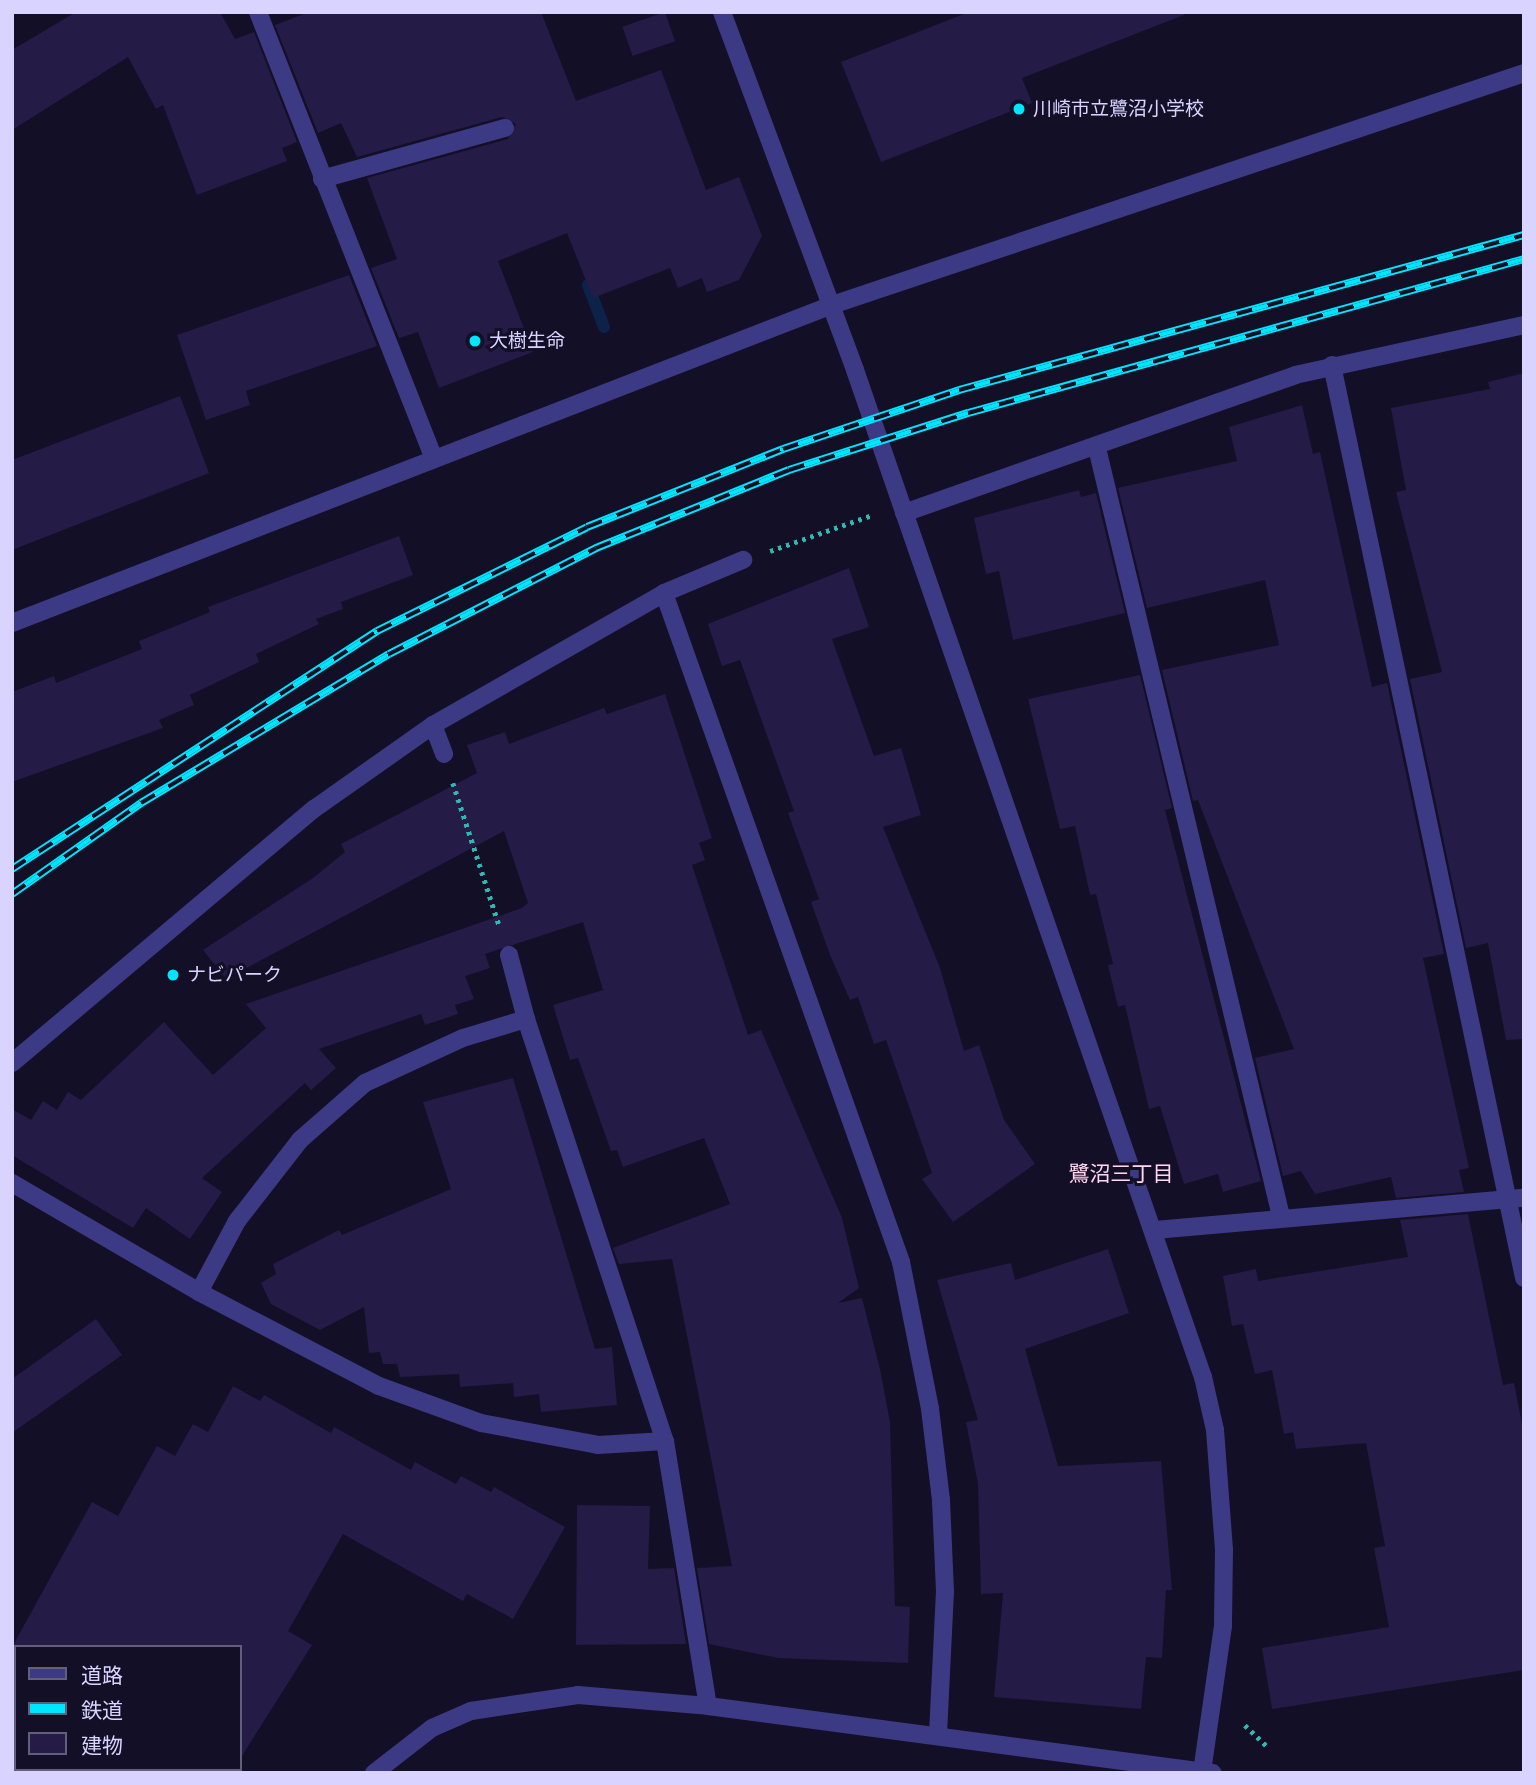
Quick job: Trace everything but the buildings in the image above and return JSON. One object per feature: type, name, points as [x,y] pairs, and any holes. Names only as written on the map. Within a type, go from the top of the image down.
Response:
[{"type":"street","points":[[258,12],[434,459]]},
{"type":"street","points":[[374,1773],[432,1728],[471,1711],[525,1699],[578,1695],[708,1706],[1208,1772],[1223,1626],[1223,1496],[1203,1377],[1156,1230],[832,305],[722,12]]},
{"type":"street","points":[[12,623],[832,305],[1524,74]]},
{"type":"street","points":[[322,179],[505,128]]},
{"type":"street","points":[[904,513],[1332,365],[1524,325]]},
{"type":"street","points":[[1332,365],[1515,1199],[1524,1278]]},
{"type":"street","points":[[1097,448],[1281,1216]]},
{"type":"street","points":[[12,1063],[314,809],[433,725],[664,593],[743,560]]},
{"type":"street","points":[[664,593],[901,1262],[930,1409],[941,1500],[945,1591],[937,1735]]},
{"type":"street","points":[[433,725],[444,754]]},
{"type":"street","points":[[509,955],[526,1019],[664,1441],[708,1706]]},
{"type":"street","points":[[199,1292],[237,1221],[300,1140],[365,1083],[463,1038],[526,1019]]},
{"type":"street","points":[[12,1183],[199,1292],[379,1386],[481,1423],[598,1446],[664,1441]]},
{"type":"street","points":[[1156,1230],[1281,1216],[1515,1199]]},
{"type":"path","points":[[743,560],[872,515]]},
{"type":"path","points":[[444,754],[509,955]]},
{"type":"path","points":[[1245,1725],[1267,1746]]},
{"type":"waterway","points":[[588,285],[604,327]]},
{"type":"railway","points":[[12,869],[377,631],[587,527],[783,449],[959,390],[1524,235]]},
{"type":"railway","points":[[12,894],[141,803],[389,654],[596,548],[789,470],[968,413],[1524,259]]},
{"type":"place","name":"川崎市立鷺沼小学校","points":[[1019,109]]},
{"type":"place","name":"大樹生命","points":[[475,341]]},
{"type":"place","name":"ナビパーク","points":[[173,975]]},
{"type":"district","name":"鷺沼三丁目","points":[[1121,1174]]}]
